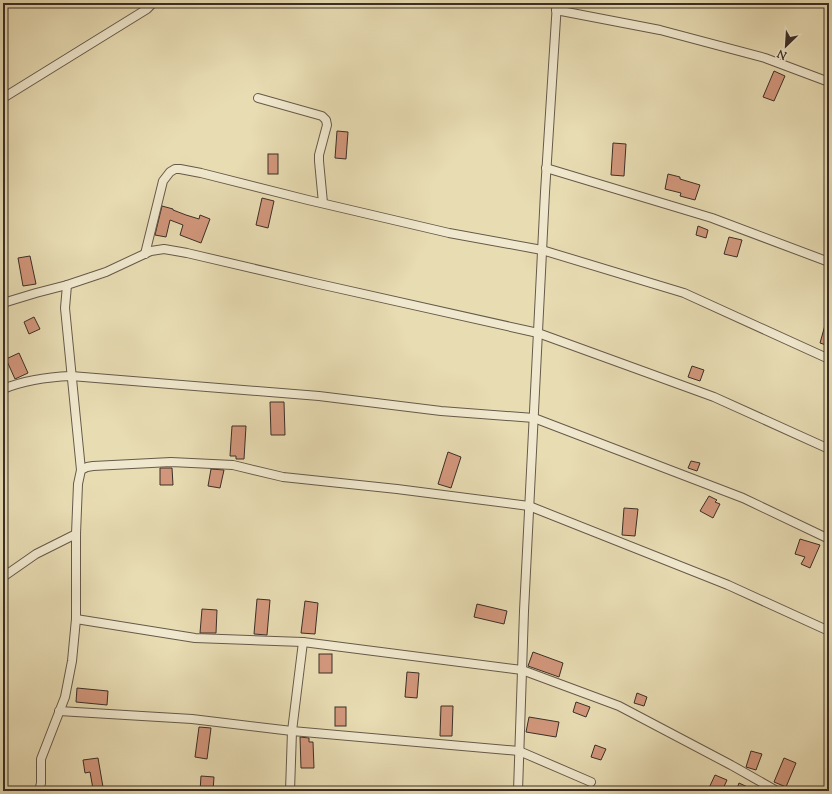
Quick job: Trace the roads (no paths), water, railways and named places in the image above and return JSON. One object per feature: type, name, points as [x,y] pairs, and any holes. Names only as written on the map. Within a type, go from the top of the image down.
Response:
[{"type":"street","points":[[3,98],[147,9],[154,3]]},
{"type":"street","points":[[518,791],[529,506],[546,168],[557,6],[660,30],[765,58],[829,82]]},
{"type":"street","points":[[258,98],[322,116],[326,120],[327,125],[319,155],[322,203]]},
{"type":"street","points":[[546,168],[712,218],[828,259]]},
{"type":"street","points":[[145,254],[164,181],[170,172],[174,169],[180,169],[449,232],[542,250],[684,293],[829,359]]},
{"type":"street","points":[[3,303],[36,292],[67,286],[106,272],[151,251],[164,249],[187,253],[538,333],[714,397],[829,449]]},
{"type":"street","points":[[40,791],[41,759],[65,697],[72,661],[76,619],[76,534],[78,484],[81,470],[65,308],[67,286]]},
{"type":"street","points":[[3,389],[16,384],[50,377],[71,376],[320,396],[441,411],[534,418],[743,498],[829,540]]},
{"type":"street","points":[[81,470],[93,466],[171,462],[233,466],[283,477],[397,489],[529,506],[728,585],[829,631]]},
{"type":"street","points":[[3,577],[36,554],[76,534]]},
{"type":"street","points":[[76,619],[195,638],[303,642],[522,670],[620,706],[731,765],[776,791]]},
{"type":"street","points":[[290,791],[292,731],[303,642]]},
{"type":"street","points":[[59,711],[192,719],[292,731],[520,751],[591,782]]}]
